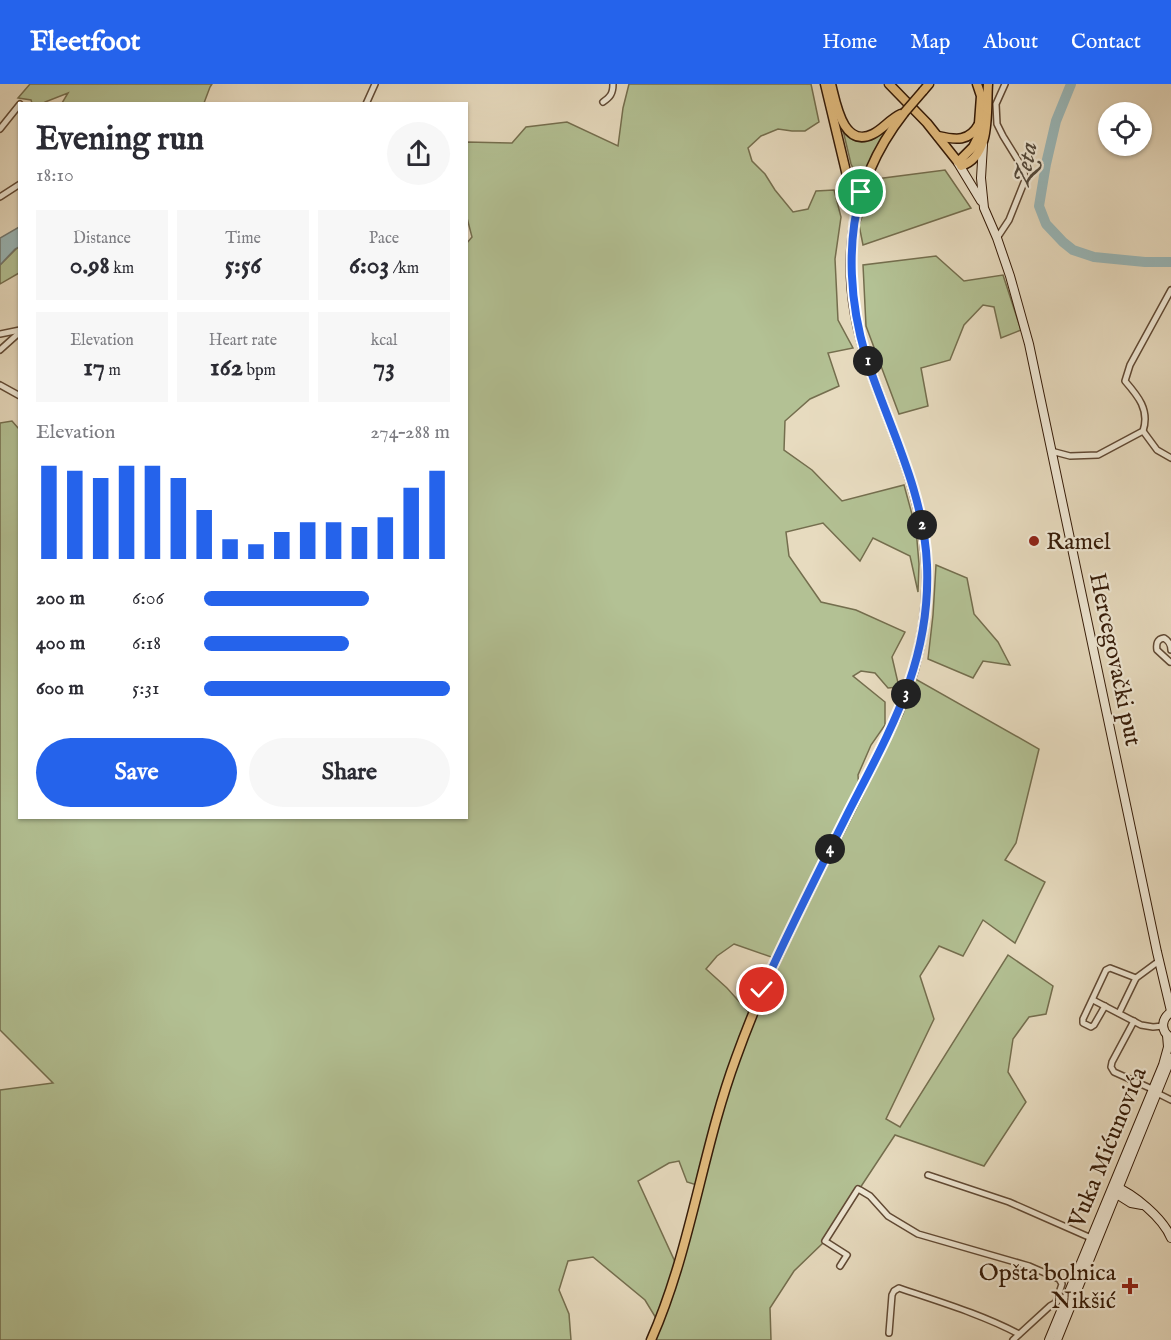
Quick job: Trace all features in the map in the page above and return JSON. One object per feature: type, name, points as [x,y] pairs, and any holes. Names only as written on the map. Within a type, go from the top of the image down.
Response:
[{"type":"main road","points":[[825,84],[856,214]]},
{"type":"main road","points":[[831,84],[843,123],[854,135],[873,134],[904,113]]},
{"type":"main road","points":[[889,84],[938,136],[959,164],[984,208]]},
{"type":"main road","points":[[959,164],[971,150],[978,135],[981,96],[977,84]]},
{"type":"main road","points":[[984,208],[981,178],[988,84]]},
{"type":"main road","points":[[651,1340],[674,1279],[724,1094],[752,1016],[792,925],[898,713],[912,676],[923,632],[927,583],[923,531],[912,485],[859,331],[854,302],[852,244],[856,214],[874,159],[892,129],[926,87]]},
{"type":"main road","points":[[938,136],[952,139],[965,137],[973,133],[979,123]]},
{"type":"main road","points":[[959,164],[968,164],[974,159],[983,143]]},
{"type":"main road","name":"Hercegovački put","points":[[984,208],[1015,290],[1026,331],[1171,1012]]},
{"type":"main road","points":[[1169,1036],[1163,1026],[1165,1018],[1171,1012]]},
{"type":"main road","name":"Vuka Mićunovića","points":[[1049,1340],[1154,1091],[1167,1052],[1169,1036]]},
{"type":"main road","name":"Vuka Mićunovića","points":[[1154,1091],[1171,1058]]},
{"type":"main road","points":[[1114,1189],[1131,1203]]},
{"type":"main road","points":[[1114,1189],[1133,1196],[1156,1215],[1166,1227],[1171,1238]]},
{"type":"main road","name":"Vuka Mićunovića","points":[[1057,1340],[1064,1303],[1111,1205],[1114,1189]]},
{"type":"main road","points":[[1111,1205],[1121,1202],[1143,1205]]},
{"type":"street","points":[[367,102],[375,84]]},
{"type":"street","points":[[603,102],[610,97],[613,84]]},
{"type":"street","points":[[997,238],[1009,220],[1025,180],[1024,170],[997,124],[996,104],[1005,84]]},
{"type":"street","points":[[0,129],[18,109]]},
{"type":"street","points":[[0,196],[18,185]]},
{"type":"street","points":[[1051,451],[1070,456],[1098,455],[1143,431],[1146,420],[1143,405],[1125,381],[1130,365],[1171,290]]},
{"type":"street","points":[[0,334],[18,331]]},
{"type":"street","points":[[0,350],[18,333]]},
{"type":"street","points":[[0,386],[18,395]]},
{"type":"street","points":[[1143,431],[1157,450],[1171,458]]},
{"type":"street","points":[[1164,638],[1169,642],[1171,663],[1157,650],[1156,645],[1161,639],[1164,638]]},
{"type":"street","points":[[1119,1013],[1136,978],[1159,961]]},
{"type":"street","points":[[1105,1006],[1094,1025],[1091,1027],[1083,1023],[1106,969],[1110,968],[1136,978]]},
{"type":"street","points":[[1093,1000],[1134,1021],[1149,1026],[1163,1026]]},
{"type":"street","points":[[1134,1021],[1111,1068],[1114,1072],[1171,1100]]},
{"type":"street","points":[[928,1175],[1009,1202],[1091,1238]]},
{"type":"street","points":[[840,1266],[847,1255],[825,1241],[859,1189],[870,1196],[888,1216],[918,1234],[1029,1266],[1059,1279],[1062,1284],[1064,1303],[1013,1340]]},
{"type":"street","points":[[889,1333],[892,1295],[899,1288],[975,1314],[1019,1335]]},
{"type":"green space","points":[[30,84],[212,84],[204,102],[63,102],[68,93],[45,102],[32,102],[18,98]]},
{"type":"green space","points":[[629,84],[811,84],[819,122],[805,131],[778,129],[761,136],[748,148],[752,161],[765,174],[793,212],[808,209],[816,191],[834,190],[841,217],[835,259],[838,320],[853,348],[828,353],[839,386],[810,399],[785,421],[784,450],[812,470],[842,501],[904,485],[916,529],[919,564],[918,592],[910,556],[873,538],[860,561],[823,523],[786,532],[789,556],[821,602],[856,610],[905,632],[892,657],[899,687],[888,688],[875,673],[861,671],[853,676],[885,702],[885,725],[871,745],[858,775],[859,791],[912,677],[1039,749],[1016,843],[1005,860],[1045,882],[1015,943],[983,920],[963,956],[939,946],[920,976],[934,1019],[886,1119],[900,1127],[1008,955],[1053,986],[1046,1014],[1029,1017],[1013,1039],[1008,1072],[1026,1102],[984,1166],[895,1135],[825,1241],[794,1271],[770,1308],[771,1340],[651,1340],[659,1323],[645,1300],[593,1257],[568,1261],[559,1290],[569,1314],[571,1340],[0,1340],[0,1090],[53,1083],[0,1030],[0,423],[12,421],[18,428],[18,819],[468,819],[468,242],[472,237],[468,222],[468,142],[512,143],[526,127],[567,122],[618,146]],"holes":[[[734,944],[777,959],[752,1016],[706,969],[717,956]],[[679,1161],[687,1182],[700,1186],[677,1266],[638,1181],[669,1163]]]},
{"type":"green space","points":[[832,84],[843,119],[859,137],[892,125],[860,190],[851,164]]},
{"type":"green space","points":[[945,170],[971,208],[863,245],[859,225],[876,179]]},
{"type":"green space","points":[[18,248],[18,274],[0,284],[0,265]]},
{"type":"green space","points":[[936,256],[964,281],[1003,275],[1021,330],[1001,338],[994,307],[983,305],[964,325],[950,360],[921,368],[928,406],[899,414],[866,326],[863,265]]},
{"type":"green space","points":[[936,565],[967,578],[974,614],[998,642],[1010,665],[983,661],[973,678],[928,659]]},
{"type":"water","points":[[18,228],[18,248],[0,265],[0,238]]},
{"type":"waterway","name":"Zeta","points":[[1071,84],[1056,121],[1046,164],[1039,206],[1046,224],[1073,250],[1094,257],[1171,262]]},
{"type":"place","name":"Ramel","points":[[1034,541]]},
{"type":"place","name":"Opšta bolnica Nikšić","points":[[1130,1286]]},
{"type":"route","points":[[762,990],[898,713],[915,667],[924,622],[927,565],[921,520],[912,485],[867,359],[855,310],[852,244],[861,192]]}]
